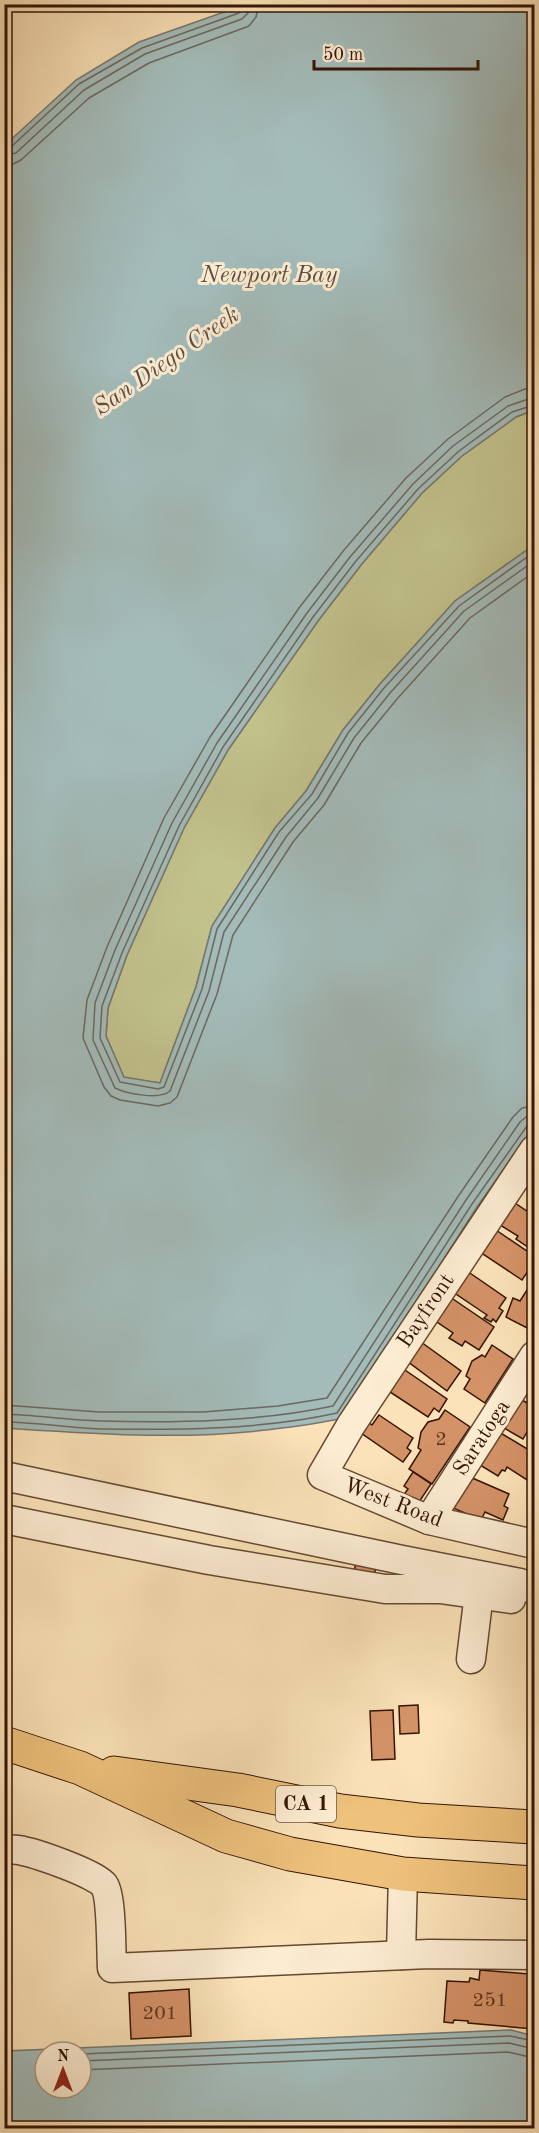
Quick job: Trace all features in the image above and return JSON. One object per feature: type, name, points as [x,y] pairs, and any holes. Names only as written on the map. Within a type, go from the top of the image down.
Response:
[{"type":"highway","name":"CA 1","points":[[4,1743],[80,1768],[226,1836],[290,1854],[403,1874],[534,1883]]},
{"type":"highway","name":"CA 1","points":[[80,1768],[238,1790],[340,1811],[418,1820],[534,1827]]},
{"type":"lane","name":"Bayfront","points":[[322,1475],[351,1425],[534,1150]]},
{"type":"lane","name":"Saratoga","points":[[429,1520],[534,1356]]},
{"type":"lane","name":"West Road","points":[[322,1475],[429,1520],[534,1544]]},
{"type":"lane","points":[[4,1476],[379,1555],[480,1585],[519,1600],[534,1595]]},
{"type":"lane","points":[[4,1519],[209,1560],[385,1589],[440,1589],[520,1583],[534,1590]]},
{"type":"lane","points":[[471,1659],[480,1585]]},
{"type":"lane","points":[[4,1849],[23,1850],[93,1876],[105,1885],[108,1898],[112,1968],[401,1955],[534,1955]]},
{"type":"lane","points":[[401,1955],[403,1874]]},
{"type":"green space","points":[[534,410],[534,545],[455,601],[380,684],[343,730],[306,791],[275,828],[212,926],[196,987],[160,1083],[124,1078],[106,1036],[108,1008],[127,955],[184,828],[228,750],[318,621],[361,565],[422,493],[462,456],[516,417]]},
{"type":"water","name":"Newport Bay","points":[[244,5],[534,5],[534,410],[516,417],[462,456],[422,493],[361,565],[318,621],[228,750],[184,828],[127,955],[108,1008],[106,1036],[124,1077],[160,1083],[196,987],[212,926],[275,828],[306,791],[343,730],[380,684],[455,601],[534,545],[534,1126],[477,1207],[341,1419],[248,1432],[178,1435],[5,1428],[5,145],[76,80],[139,42]]},
{"type":"water","points":[[511,2030],[534,2036],[534,2128],[5,2128],[5,2051],[33,2050],[33,2100],[93,2100],[93,2047]]},
{"type":"building","points":[[512,1201],[534,1216],[534,1251],[516,1239],[518,1236],[497,1223]]},
{"type":"building","points":[[496,1230],[534,1256],[534,1262],[522,1280],[480,1252]]},
{"type":"building","points":[[467,1271],[506,1298],[499,1308],[503,1311],[496,1322],[493,1319],[491,1322],[484,1318],[487,1315],[453,1292]]},
{"type":"building","points":[[534,1279],[534,1325],[531,1330],[506,1317],[513,1298],[520,1301]]},
{"type":"building","points":[[450,1297],[494,1327],[479,1350],[465,1341],[462,1346],[449,1338],[453,1333],[434,1320]]},
{"type":"building","points":[[421,1342],[461,1371],[447,1391],[407,1361]]},
{"type":"building","points":[[492,1345],[513,1359],[485,1403],[464,1389],[470,1379],[466,1376],[472,1361],[482,1355],[485,1357]]},
{"type":"building","points":[[402,1368],[447,1399],[439,1412],[434,1408],[428,1417],[387,1390]]},
{"type":"building","points":[[522,1400],[534,1407],[534,1436],[527,1432],[523,1439],[504,1428]]},
{"type":"building","points":[[445,1410],[470,1427],[432,1484],[409,1469],[421,1450],[418,1448],[421,1432],[428,1422],[439,1419]]},
{"type":"building","points":[[379,1415],[413,1438],[407,1448],[411,1451],[403,1462],[361,1433],[368,1422],[372,1425]]},
{"type":"building","points":[[499,1432],[534,1453],[534,1468],[527,1480],[507,1467],[498,1476],[480,1465]]},
{"type":"building","points":[[413,1472],[431,1484],[417,1505],[403,1496],[408,1489],[404,1486]]},
{"type":"building","points":[[470,1477],[509,1494],[504,1506],[508,1508],[503,1520],[485,1512],[481,1520],[453,1508]]},
{"type":"building","points":[[357,1559],[377,1563],[373,1580],[353,1575]]},
{"type":"building","points":[[418,1705],[419,1733],[400,1734],[399,1706]]},
{"type":"building","points":[[393,1710],[395,1759],[372,1760],[370,1711]]},
{"type":"building","points":[[480,1970],[534,1973],[534,2029],[468,2023],[468,2021],[444,2022],[447,1981],[469,1982],[470,1978],[479,1980]]},
{"type":"building","points":[[189,1989],[191,2036],[131,2039],[129,1993]]},
{"type":"water label","name":"San Diego Creek","points":[[167,362]]}]
